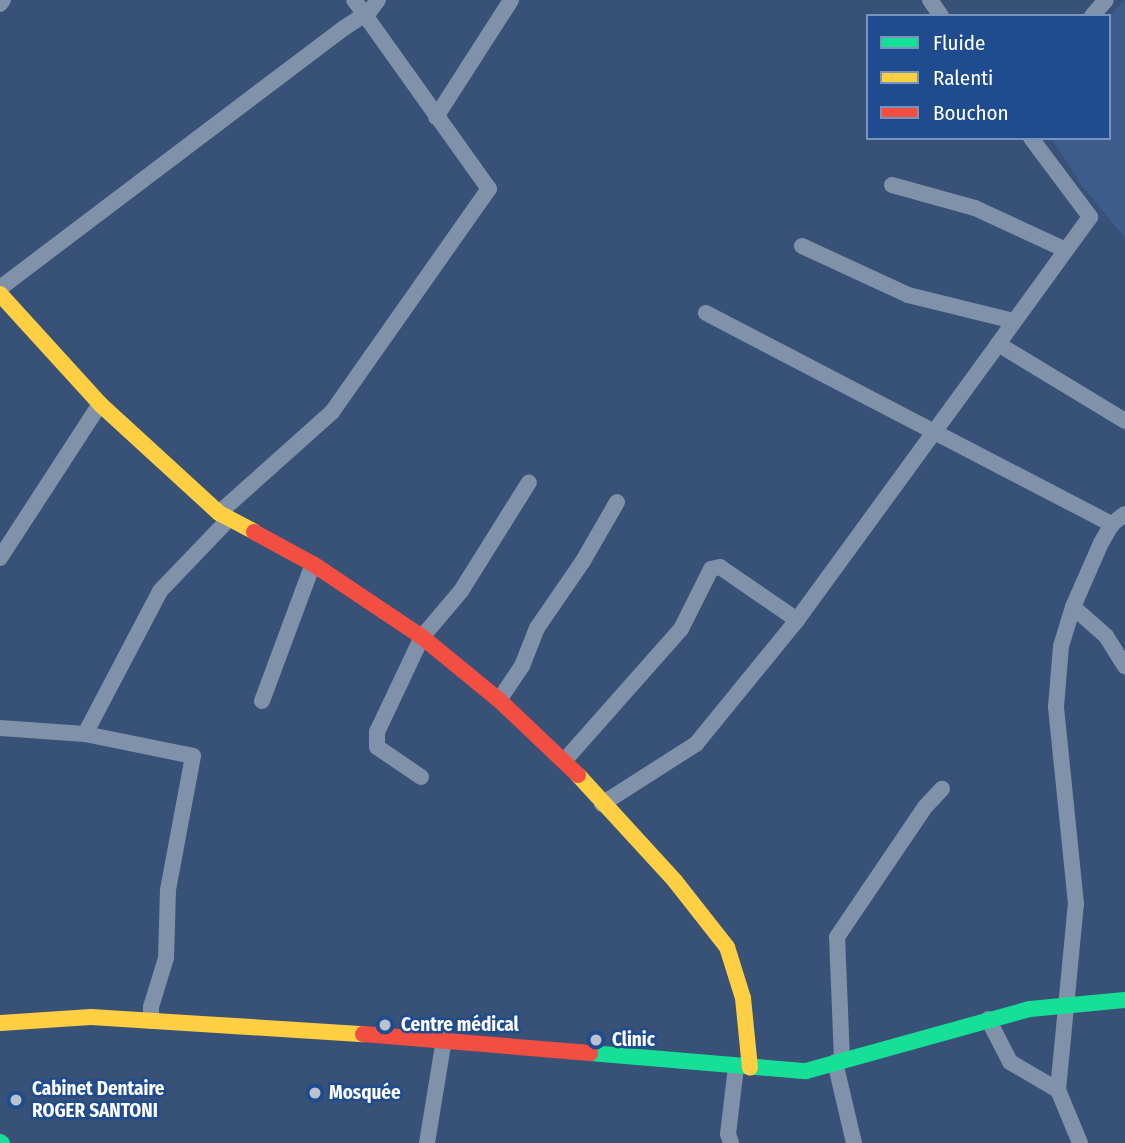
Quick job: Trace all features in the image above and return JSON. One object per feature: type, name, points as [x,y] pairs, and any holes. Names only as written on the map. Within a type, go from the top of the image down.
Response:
[{"type":"street","points":[[0,4],[4,0]]},
{"type":"street","points":[[85,734],[160,591],[224,516],[331,412],[489,189],[354,0]]},
{"type":"street","points":[[0,288],[363,16],[378,0]]},
{"type":"street","points":[[436,117],[510,0]]},
{"type":"street","points":[[1094,14],[1106,0]]},
{"type":"street","points":[[602,804],[696,744],[797,620],[1090,217],[1032,140]]},
{"type":"street","points":[[892,185],[975,208],[1066,250]]},
{"type":"street","points":[[802,246],[908,295],[1014,321]]},
{"type":"street","points":[[0,294],[100,404],[224,516],[313,564],[422,637],[499,700],[565,760],[602,804],[675,881],[727,947],[743,998],[743,1068],[728,1134],[731,1143]]},
{"type":"street","points":[[706,313],[933,430],[1118,519],[1073,607],[1061,646],[1056,707],[1076,904],[1058,1090],[1080,1143]]},
{"type":"street","points":[[998,344],[1125,421]]},
{"type":"street","points":[[1,556],[100,404]]},
{"type":"street","points":[[421,777],[377,747],[377,732],[422,637],[461,591],[529,482]]},
{"type":"street","points":[[499,700],[522,666],[537,628],[583,561],[617,502]]},
{"type":"street","points":[[262,701],[313,564]]},
{"type":"street","points":[[565,760],[681,629],[711,569],[720,567],[797,620]]},
{"type":"street","points":[[1073,607],[1106,636],[1125,666]]},
{"type":"street","points":[[0,728],[85,734],[193,756],[168,890],[166,958],[151,1007],[150,1021]]},
{"type":"street","points":[[854,1143],[838,1061],[837,937],[925,807],[942,789]]},
{"type":"street","points":[[0,1023],[91,1017],[444,1039],[743,1068],[806,1071],[1030,1009],[1125,1000]]},
{"type":"street","points":[[988,1019],[1010,1062],[1058,1090]]},
{"type":"street","points":[[427,1143],[444,1039]]},
{"type":"water","points":[[1125,0],[1125,238],[1080,183],[1052,140],[1111,140],[1111,14]]},
{"type":"traffic: fast","points":[[590,1053],[806,1071],[1030,1009],[1125,1000]]},
{"type":"traffic: slow","points":[[0,294],[100,404],[219,513],[254,532]]},
{"type":"traffic: slow","points":[[578,775],[675,881],[727,947],[743,998],[750,1068]]},
{"type":"traffic: slow","points":[[0,1023],[91,1017],[363,1034]]},
{"type":"traffic: jam","points":[[254,532],[313,564],[422,637],[499,700],[578,775]]},
{"type":"traffic: jam","points":[[363,1034],[590,1053]]},
{"type":"place","name":"Centre médical","points":[[385,1025]]},
{"type":"place","name":"Clinic","points":[[596,1040]]},
{"type":"place","name":"Mosquée","points":[[315,1093]]},
{"type":"place","name":"Cabinet Dentaire ROGER SANTONI","points":[[16,1100]]}]
